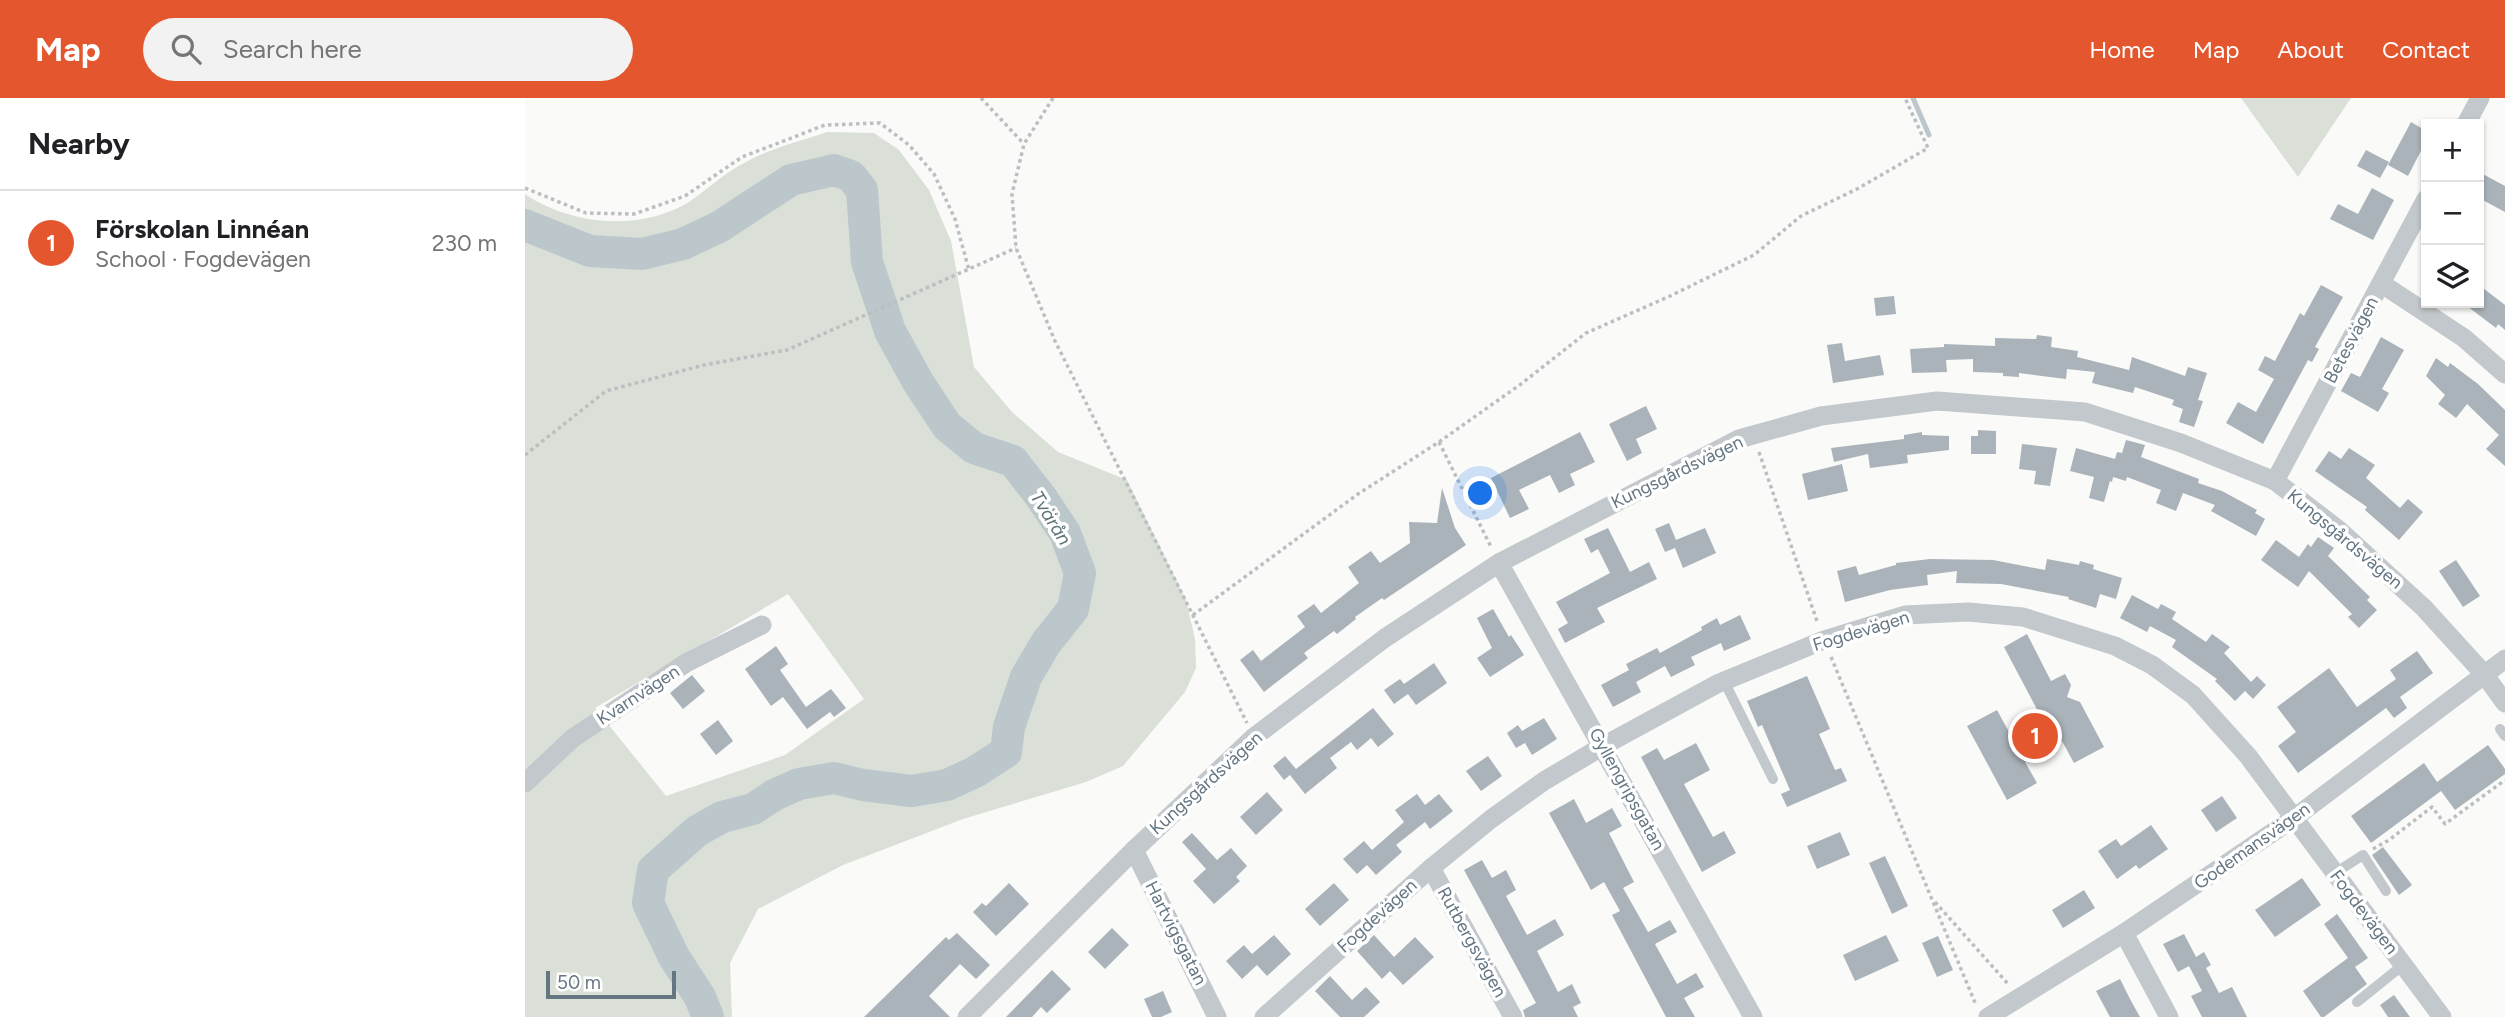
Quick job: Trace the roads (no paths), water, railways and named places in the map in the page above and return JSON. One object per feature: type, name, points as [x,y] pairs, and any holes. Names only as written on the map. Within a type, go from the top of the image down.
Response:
[{"type":"street","points":[[2469,119],[2480,98]]},
{"type":"street","name":"Betesvägen","points":[[2275,481],[2421,209]]},
{"type":"street","points":[[2382,284],[2464,338],[2505,374]]},
{"type":"street","name":"Kungsgårdsvägen","points":[[967,1017],[1134,849],[1254,737],[1385,638],[1499,563],[1739,439],[1821,416],[1937,401],[2085,412],[2181,443],[2275,481],[2339,530],[2424,608],[2484,674],[2505,703]]},
{"type":"street","name":"Gyllengripsgatan","points":[[1499,563],[1753,1017]]},
{"type":"street","name":"Fogdevägen","points":[[1264,1017],[1431,868],[1533,789],[1603,746],[1724,681],[1824,640],[1905,615],[1968,612],[2023,617],[2115,646],[2151,665],[2193,695],[2248,756],[2442,1017]]},
{"type":"street","name":"Kvarnvägen","points":[[525,783],[573,737],[686,663],[762,625]]},
{"type":"street","name":"Godemansvägen","points":[[1982,1011],[2020,997],[2124,933],[2294,818],[2505,659]]},
{"type":"street","name":"Hartvigsgatan","points":[[1134,849],[1217,1017]]},
{"type":"street","name":"Rutbergsvägen","points":[[1431,868],[1513,1017]]},
{"type":"street","points":[[2124,933],[2169,1017]]},
{"type":"lane","points":[[1724,681],[1773,779]]},
{"type":"lane","points":[[2335,873],[2363,855],[2386,891]]},
{"type":"lane","points":[[2357,1002],[2403,965]]},
{"type":"waterway","points":[[1913,98],[1929,135]]},
{"type":"waterway","name":"Tvärån","points":[[525,225],[590,251],[642,254],[683,244],[719,227],[791,180],[834,170],[851,176],[862,190],[867,262],[890,331],[918,382],[947,426],[974,448],[1013,461],[1065,533],[1080,573],[1073,609],[1046,643],[1026,677],[1009,727],[1006,752],[975,772],[947,785],[912,791],[863,785],[834,778],[799,784],[774,795],[753,809],[722,817],[697,831],[653,870],[648,903],[674,957],[700,997],[708,1017]]},
{"type":"place","name":"Förskolan Linnéan","points":[[2035,736]]}]
